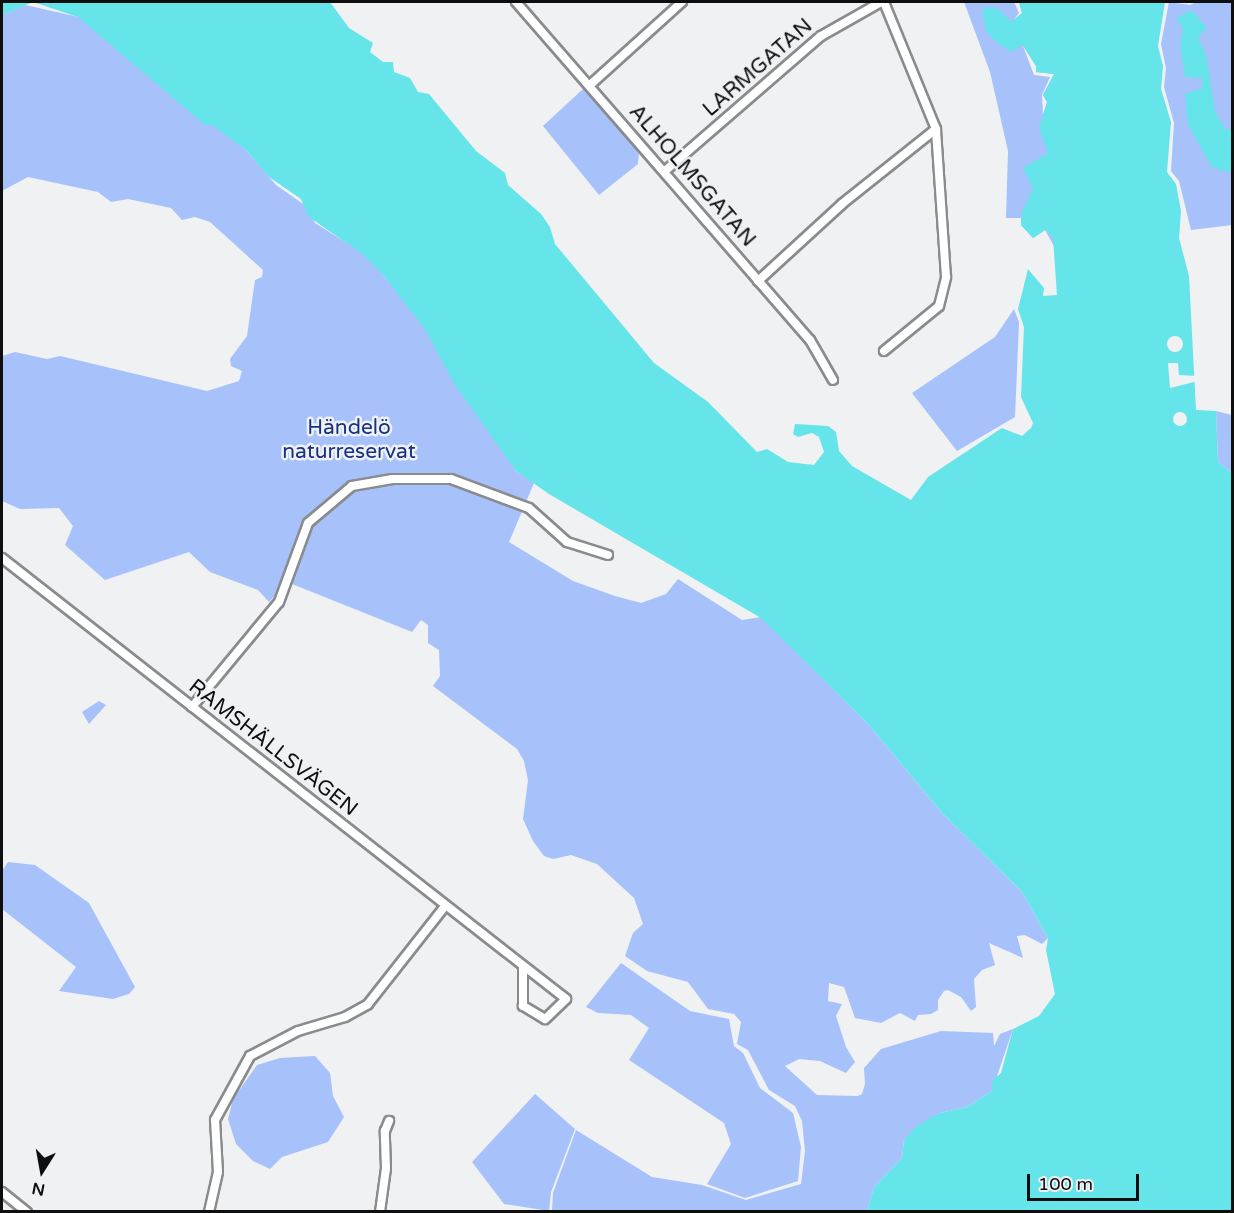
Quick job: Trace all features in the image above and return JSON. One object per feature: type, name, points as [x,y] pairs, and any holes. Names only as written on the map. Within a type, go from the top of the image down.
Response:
[{"type":"street","name":"ALHOLMSGATAN","points":[[516,2],[810,340],[833,380]]},
{"type":"street","points":[[590,85],[682,2]]},
{"type":"street","points":[[882,2],[936,129],[945,291],[939,306],[919,326],[884,351]]},
{"type":"street","name":"LARMGATAN","points":[[665,171],[821,36],[882,2]]},
{"type":"street","points":[[758,281],[842,204],[936,129]]},
{"type":"street","points":[[192,707],[279,602],[308,523],[352,486],[401,478],[451,479],[529,508],[567,542],[609,555]]},
{"type":"street","name":"RAMSHÄLLSVÄGEN","points":[[2,558],[566,999],[545,1019],[523,1006],[523,967]]},
{"type":"street","points":[[209,1212],[218,1172],[215,1120],[250,1056],[298,1031],[345,1017],[368,1004],[445,906]]},
{"type":"street","points":[[380,1212],[386,1168],[385,1131],[389,1122]]},
{"type":"street","points":[[2,1192],[27,1212]]},
{"type":"green space","points":[[964,2],[1014,2],[1019,13],[1013,21],[1022,13],[1019,2],[1054,2],[1055,248],[1045,230],[1033,238],[1021,225],[1021,218],[1006,218],[1008,151],[990,72]],"holes":[[[1023,46],[1036,66],[1036,72],[1054,74],[1043,95],[1047,102],[1043,115],[1042,95],[1050,77],[1034,75]]]},
{"type":"green space","points":[[1169,2],[1190,5],[1196,2],[1232,2],[1232,225],[1191,230],[1179,181],[1171,171],[1174,123],[1164,87],[1166,68],[1161,44]]},
{"type":"green space","name":"Händelö naturreservat","points":[[25,5],[79,17],[246,150],[276,185],[306,206],[315,223],[366,255],[413,310],[516,471],[534,483],[509,542],[573,581],[615,596],[641,603],[666,594],[678,579],[742,620],[761,617],[868,724],[942,813],[1022,892],[1048,938],[1042,944],[1025,935],[1017,936],[1023,958],[989,943],[995,965],[982,970],[974,979],[976,1007],[971,1011],[961,997],[948,990],[944,991],[938,1000],[938,1010],[931,1014],[918,1015],[915,1021],[900,1013],[881,1023],[855,1018],[844,987],[829,983],[828,1001],[842,1004],[836,1016],[846,1047],[855,1062],[846,1073],[820,1061],[799,1059],[785,1066],[817,1095],[858,1096],[862,1094],[865,1084],[864,1068],[881,1049],[941,1031],[993,1033],[994,1046],[1000,1034],[1013,1029],[992,1091],[967,1107],[940,1113],[904,1140],[902,1158],[874,1187],[867,1211],[552,1211],[553,1193],[576,1130],[652,1177],[702,1185],[746,1200],[801,1184],[805,1151],[802,1121],[795,1106],[769,1090],[748,1050],[737,1044],[741,1022],[734,1014],[708,1009],[688,982],[647,971],[625,956],[633,933],[643,924],[634,898],[597,864],[571,855],[553,859],[544,856],[533,841],[523,819],[528,780],[524,761],[517,749],[433,686],[440,676],[439,650],[428,643],[428,625],[421,620],[412,632],[287,582],[269,602],[258,590],[210,572],[189,552],[105,580],[65,545],[73,526],[59,508],[20,509],[2,501],[2,356],[15,352],[47,359],[60,356],[207,391],[239,381],[242,371],[231,366],[230,359],[247,336],[255,280],[262,277],[263,270],[210,222],[195,217],[182,220],[171,208],[128,199],[111,202],[98,192],[28,177],[2,191],[2,15]]},
{"type":"green space","points":[[583,89],[639,151],[638,164],[599,195],[543,126]]},
{"type":"green space","points":[[1014,309],[1019,322],[1015,417],[957,451],[912,393],[995,337]]},
{"type":"green space","points":[[1216,411],[1232,415],[1232,473],[1218,462]]},
{"type":"green space","points":[[99,701],[106,705],[89,724],[82,712]]},
{"type":"green space","points":[[8,862],[35,865],[89,903],[135,987],[129,994],[113,999],[59,991],[76,967],[2,909],[2,871]]},
{"type":"green space","points":[[621,963],[690,1011],[729,1019],[734,1046],[743,1053],[760,1088],[793,1113],[801,1147],[798,1181],[745,1198],[707,1184],[731,1144],[724,1123],[629,1060],[649,1028],[631,1015],[598,1013],[586,1007]]},
{"type":"green space","points":[[315,1056],[330,1073],[333,1096],[344,1117],[328,1142],[282,1157],[270,1169],[253,1161],[236,1144],[228,1119],[233,1099],[257,1065],[280,1058]]},
{"type":"green space","points":[[535,1094],[575,1129],[551,1192],[549,1211],[504,1204],[472,1162]]},
{"type":"shaded area","points":[[2,2],[33,2],[2,15]]},
{"type":"shaded area","points":[[33,2],[330,2],[349,28],[373,43],[370,52],[383,62],[393,62],[394,72],[410,78],[418,92],[429,94],[476,151],[505,173],[508,185],[541,214],[550,227],[555,244],[654,363],[708,402],[757,452],[767,449],[788,462],[814,465],[824,452],[819,437],[812,433],[798,437],[793,434],[795,424],[828,426],[836,432],[839,451],[852,466],[911,500],[928,477],[1002,428],[1022,436],[1031,428],[1033,423],[1021,397],[1024,327],[1018,309],[1028,269],[1044,288],[1043,296],[1057,295],[1053,238],[1045,230],[1033,238],[1021,225],[1022,212],[1033,189],[1023,168],[1048,153],[1039,128],[1047,102],[1043,95],[1054,74],[1036,72],[1036,66],[1023,45],[1011,52],[995,41],[986,31],[982,11],[987,7],[997,8],[1011,22],[1022,13],[1019,2],[1165,2],[1158,46],[1163,66],[1161,89],[1171,122],[1167,172],[1176,184],[1181,211],[1179,238],[1189,276],[1196,410],[1216,411],[1218,462],[1232,473],[1232,1211],[867,1211],[874,1187],[902,1158],[904,1140],[918,1125],[940,1113],[967,1107],[992,1091],[992,1081],[1001,1073],[1013,1029],[1039,1016],[1055,994],[1046,950],[1048,938],[1022,892],[942,813],[868,724],[761,618],[549,494],[516,471],[455,385],[424,328],[384,276],[361,253],[309,217],[301,199],[269,177],[246,150],[212,125],[205,125],[78,17]]},
{"type":"shaded area","points":[[1191,10],[1207,28],[1198,37],[1206,55],[1215,112],[1225,129],[1232,130],[1232,170],[1226,172],[1212,167],[1188,125],[1185,94],[1202,88],[1202,78],[1185,77],[1180,46],[1183,29],[1177,18]]},
{"type":"pier","points":[[1175,336],[1183,344],[1175,352],[1167,344]]},
{"type":"pier","points":[[1168,363],[1178,363],[1179,375],[1198,376],[1198,381],[1170,388]]},
{"type":"pier","points":[[1177,412],[1183,412],[1187,419],[1183,426],[1177,426],[1173,422],[1173,416]]}]
